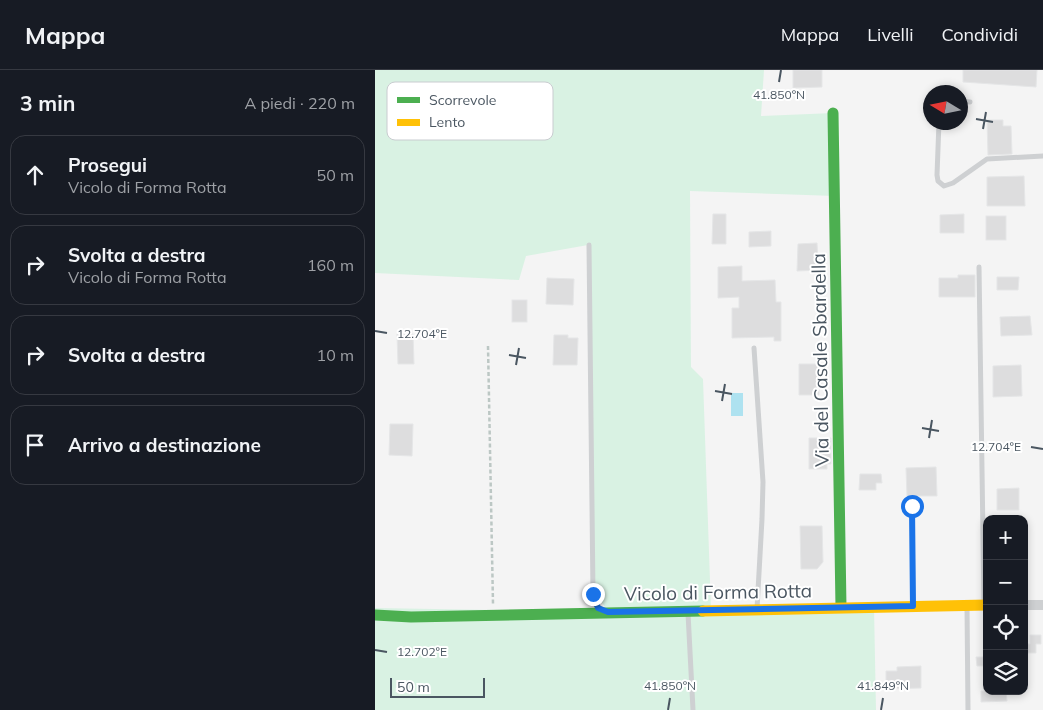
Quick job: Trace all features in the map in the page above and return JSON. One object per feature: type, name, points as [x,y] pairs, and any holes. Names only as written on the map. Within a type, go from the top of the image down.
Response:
[{"type":"street","name":"Via del Casale Sbardella","points":[[833,112],[841,607]]},
{"type":"street","name":"Vicolo di Forma Rotta","points":[[375,615],[404,617],[983,605]]},
{"type":"street","points":[[1028,605],[1043,605]]},
{"type":"lane","points":[[939,130],[937,175],[938,180],[944,186],[953,183],[987,159],[1043,156]]},
{"type":"lane","points":[[589,245],[593,594],[598,608],[608,612]]},
{"type":"lane","name":"Vicolo di Forma Rotta","points":[[979,267],[985,560]]},
{"type":"lane","points":[[754,348],[763,492],[757,609]]},
{"type":"lane","points":[[912,506],[913,606]]},
{"type":"lane","points":[[967,606],[968,710]]},
{"type":"lane","points":[[688,611],[693,710]]},
{"type":"path","points":[[488,346],[493,615]]},
{"type":"green space","points":[[375,70],[764,70],[761,116],[833,113],[835,196],[690,191],[691,367],[703,379],[711,610],[874,607],[876,710],[375,710],[375,608],[608,612],[592,587],[588,245],[526,256],[519,280],[375,273]]},
{"type":"water","points":[[731,393],[743,393],[743,416],[731,416]]},
{"type":"building","points":[[793,70],[822,70],[822,87],[793,88]]},
{"type":"building","points":[[963,70],[1037,70],[1036,87],[963,82]]},
{"type":"building","points":[[987,120],[1003,120],[1003,126],[1011,126],[1012,154],[988,155]]},
{"type":"building","points":[[1024,176],[1025,206],[987,206],[987,177]]},
{"type":"building","points":[[713,214],[726,214],[726,244],[712,244]]},
{"type":"building","points":[[964,214],[964,233],[940,233],[940,215]]},
{"type":"building","points":[[986,216],[1006,216],[1006,240],[986,240]]},
{"type":"building","points":[[771,231],[771,246],[749,247],[749,232]]},
{"type":"building","points":[[817,243],[820,270],[797,271],[798,244]]},
{"type":"building","points":[[742,266],[742,281],[775,280],[776,302],[781,302],[781,341],[774,341],[774,337],[732,338],[732,308],[739,308],[739,297],[718,298],[718,267]]},
{"type":"building","points":[[958,275],[975,275],[975,297],[939,297],[939,278],[958,278]]},
{"type":"building","points":[[997,277],[1019,277],[1018,290],[997,290]]},
{"type":"building","points":[[547,278],[574,279],[573,305],[546,304]]},
{"type":"building","points":[[512,300],[527,300],[527,322],[512,322]]},
{"type":"building","points":[[1030,316],[1032,335],[1001,336],[1000,317]]},
{"type":"building","points":[[397,334],[413,334],[414,364],[398,364]]},
{"type":"building","points":[[554,335],[568,335],[568,338],[578,338],[577,365],[553,365]]},
{"type":"building","points":[[799,364],[823,364],[823,383],[819,383],[819,395],[799,395]]},
{"type":"building","points":[[1021,365],[1022,396],[993,397],[993,366]]},
{"type":"building","points":[[390,424],[413,424],[412,456],[389,455]]},
{"type":"building","points":[[809,438],[831,438],[831,464],[827,464],[827,469],[809,469]]},
{"type":"building","points":[[936,467],[937,496],[907,496],[906,468]]},
{"type":"building","points":[[860,474],[881,474],[882,483],[876,483],[876,490],[859,490]]},
{"type":"building","points":[[1019,488],[1019,510],[997,510],[997,489]]},
{"type":"building","points":[[800,526],[822,526],[823,562],[817,569],[801,569]]},
{"type":"building","points":[[1030,635],[1041,635],[1041,644],[1036,644],[1036,653],[1028,653],[1028,644],[1030,644]]},
{"type":"building","points":[[976,657],[983,657],[983,666],[977,666]]},
{"type":"building","points":[[921,666],[921,688],[886,689],[886,671],[897,671],[897,667]]},
{"type":"building","points":[[981,691],[983,691],[983,695],[1006,695],[1007,701],[981,702]]},
{"type":"traffic: fast","points":[[833,113],[841,607]]},
{"type":"traffic: fast","points":[[375,615],[411,617],[703,611]]},
{"type":"traffic: slow","points":[[703,611],[983,605]]},
{"type":"route","points":[[593,594],[598,608],[608,612],[913,606],[912,506]]}]
